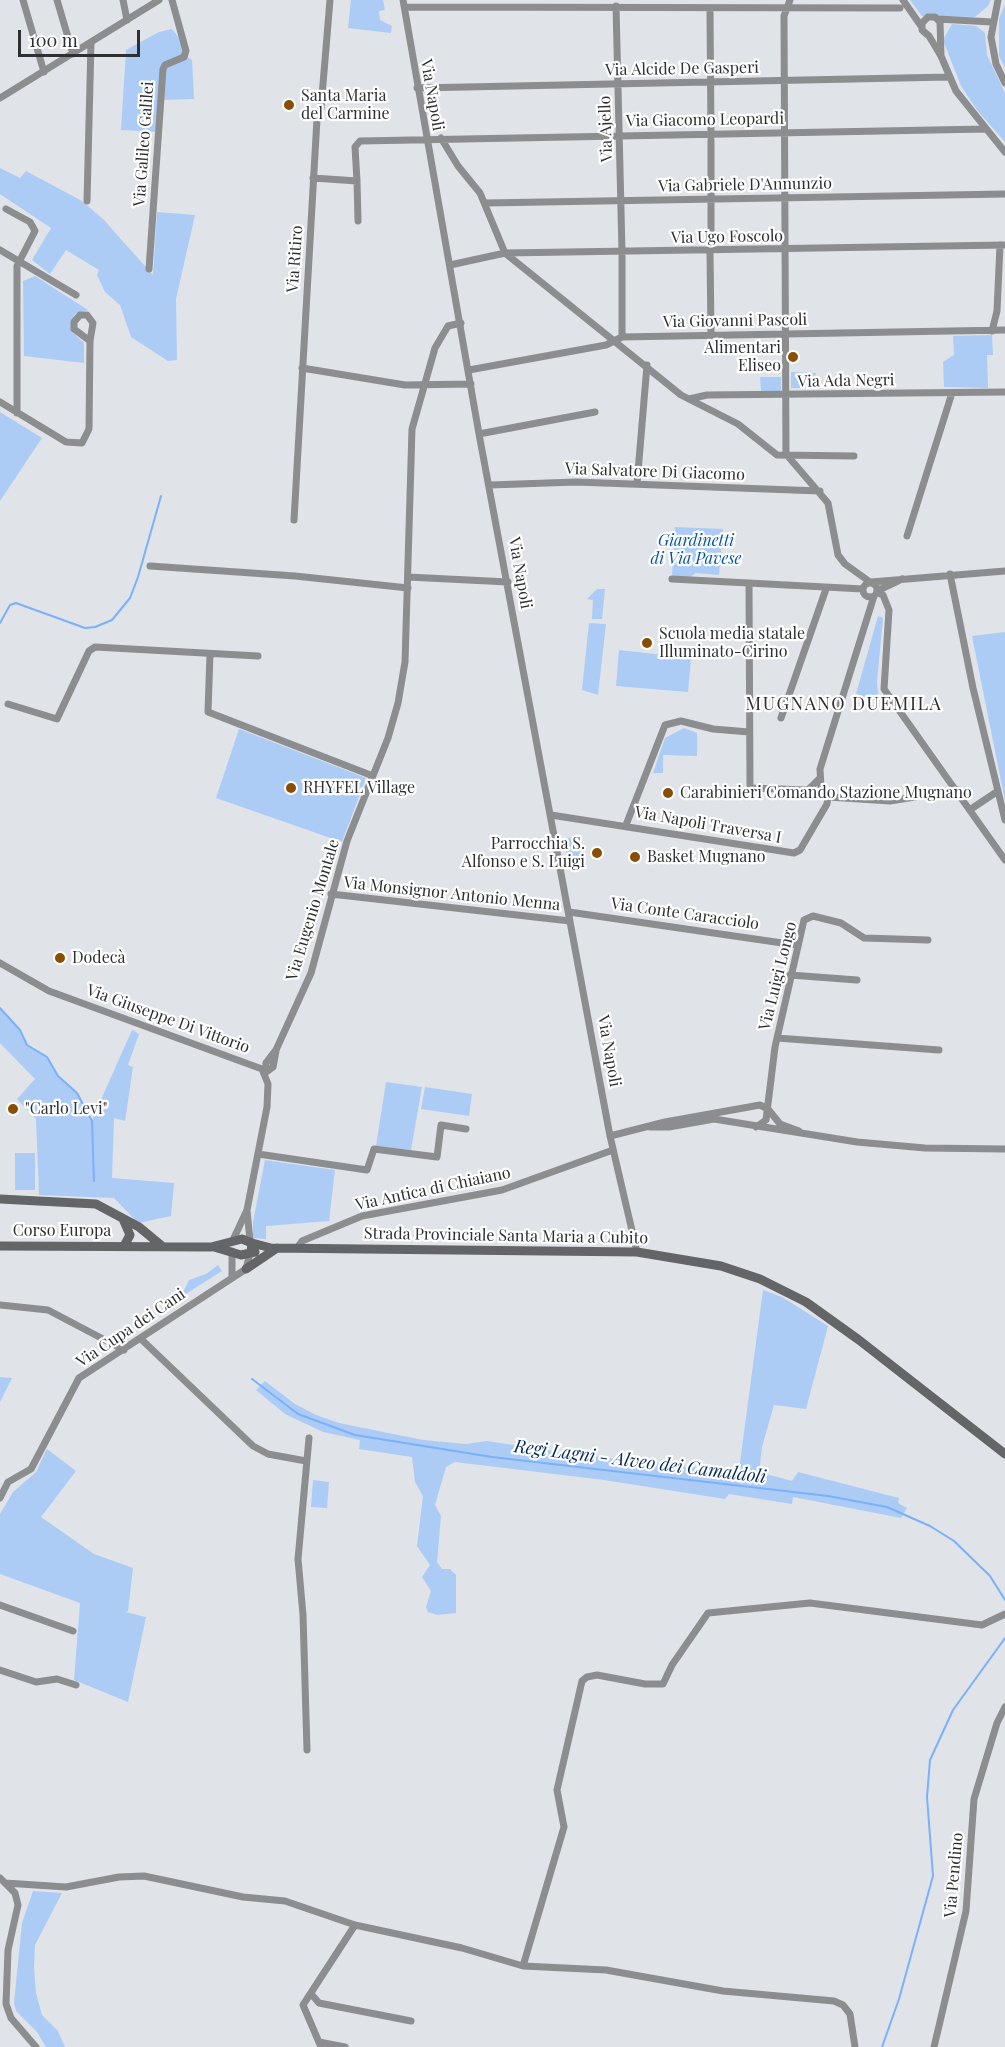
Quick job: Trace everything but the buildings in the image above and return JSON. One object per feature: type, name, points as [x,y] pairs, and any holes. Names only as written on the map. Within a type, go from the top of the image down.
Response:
[{"type":"main road","points":[[0,1199],[96,1204],[147,1233],[162,1246]]},
{"type":"main road","name":"Corso Europa","points":[[121,1218],[130,1235],[124,1246]]},
{"type":"main road","points":[[242,1239],[251,1247],[241,1255],[232,1245],[242,1239]]},
{"type":"main road","name":"Corso Europa","points":[[0,1246],[232,1245]]},
{"type":"main road","name":"Strada Provinciale Santa Maria a Cubito","points":[[251,1247],[636,1252],[730,1269],[760,1279],[806,1302],[859,1340],[1005,1454]]},
{"type":"main road","points":[[246,1269],[274,1248]]},
{"type":"street","points":[[23,0],[44,72]]},
{"type":"street","points":[[57,0],[73,54]]},
{"type":"street","points":[[123,0],[127,20]]},
{"type":"street","points":[[0,98],[159,0]]},
{"type":"street","name":"Via Galileo Galilei","points":[[149,269],[163,69],[165,65],[182,59],[186,51],[172,0]]},
{"type":"street","name":"Via Ritiro","points":[[294,520],[317,119],[321,108],[330,0]]},
{"type":"street","points":[[790,0],[785,8],[784,80],[786,454],[800,473],[820,491],[830,509],[838,555],[845,564],[876,585],[876,593],[820,768],[819,779],[828,797],[890,801],[958,790]]},
{"type":"street","points":[[903,0],[941,56],[949,77],[963,101],[1005,152]]},
{"type":"street","points":[[998,0],[992,22],[992,51],[1005,83]]},
{"type":"street","points":[[404,4],[900,8]]},
{"type":"street","name":"Via Napoli","points":[[404,4],[426,138],[470,370],[479,434],[610,1136],[636,1252]]},
{"type":"street","name":"Via Ajello","points":[[616,6],[622,337]]},
{"type":"street","points":[[710,6],[711,334]]},
{"type":"street","points":[[921,26],[928,17],[954,21],[992,22]]},
{"type":"street","points":[[938,19],[941,56]]},
{"type":"street","points":[[929,36],[954,21]]},
{"type":"street","points":[[87,201],[91,43]]},
{"type":"street","name":"Via Alcide De Gasperi","points":[[417,88],[949,77]]},
{"type":"street","name":"Via Giacomo Leopardi","points":[[357,181],[355,147],[358,142],[426,138],[620,135],[711,137],[784,133],[986,129]]},
{"type":"street","points":[[441,138],[458,166],[474,184],[486,203],[505,253],[689,399],[738,424],[772,453],[854,456]]},
{"type":"street","points":[[313,178],[357,181],[358,220]]},
{"type":"street","name":"Via Gabriele D'Annunzio","points":[[486,203],[1005,194]]},
{"type":"street","points":[[6,209],[34,228],[34,234],[18,261],[17,413]]},
{"type":"street","points":[[992,331],[997,311],[1002,245]]},
{"type":"street","name":"Via Ugo Foscolo","points":[[450,265],[505,253],[622,254],[710,249],[785,250],[1002,245]]},
{"type":"street","points":[[0,250],[76,295]]},
{"type":"street","name":"Via Eugenio Montale","points":[[265,1073],[273,1068],[276,1050],[311,973],[331,894],[352,826],[373,776],[398,703],[405,662],[411,437],[422,386],[435,348],[448,326],[461,323]]},
{"type":"street","name":"Via Giovanni Pascoli","points":[[470,370],[615,341],[622,337],[1005,330]]},
{"type":"street","points":[[0,402],[66,442],[78,444],[86,440],[90,341]]},
{"type":"street","points":[[637,484],[647,365]]},
{"type":"street","points":[[302,368],[422,386],[471,384]]},
{"type":"street","name":"Via Ada Negri","points":[[689,399],[707,395],[1005,392]]},
{"type":"street","points":[[907,536],[952,393]]},
{"type":"street","points":[[479,434],[595,412]]},
{"type":"street","name":"Via Salvatore Di Giacomo","points":[[490,485],[576,482],[820,491]]},
{"type":"street","points":[[150,566],[295,576],[408,588]]},
{"type":"street","points":[[672,579],[826,590],[863,590],[871,582],[1005,571]]},
{"type":"street","points":[[950,574],[973,688],[1005,820]]},
{"type":"street","points":[[408,577],[508,582]]},
{"type":"street","points":[[863,590],[868,597],[904,578]]},
{"type":"street","points":[[749,584],[751,789],[808,790],[819,779]]},
{"type":"street","points":[[781,718],[826,590]]},
{"type":"street","points":[[876,593],[883,595],[890,610],[884,688],[958,790],[1005,860]]},
{"type":"street","points":[[8,704],[57,719],[91,648],[258,656]]},
{"type":"street","points":[[210,654],[208,712],[373,776]]},
{"type":"street","points":[[626,825],[665,725],[681,721],[713,729],[749,732]]},
{"type":"street","points":[[971,809],[998,791]]},
{"type":"street","name":"Via Napoli Traversa I","points":[[551,815],[794,853],[800,850],[828,797]]},
{"type":"street","name":"Via Monsignor Antonio Menna","points":[[331,894],[570,921]]},
{"type":"street","name":"Via Conte Caracciolo","points":[[569,912],[796,945]]},
{"type":"street","name":"Via Luigi Longo","points":[[756,1127],[765,1120],[768,1109],[777,1038],[796,945],[804,920],[813,916],[841,923],[864,938],[928,940]]},
{"type":"street","name":"Via Giuseppe Di Vittorio","points":[[0,963],[49,991],[258,1066],[265,1073]]},
{"type":"street","points":[[790,975],[857,980]]},
{"type":"street","points":[[777,1038],[939,1050]]},
{"type":"street","points":[[232,1277],[232,1245],[247,1210],[269,1092],[265,1073]]},
{"type":"street","points":[[610,1136],[760,1105],[768,1109],[780,1124],[812,1136]]},
{"type":"street","points":[[726,1122],[728,1110]]},
{"type":"street","points":[[650,1127],[669,1127],[708,1119],[812,1136],[926,1148],[1005,1149]]},
{"type":"street","points":[[258,1154],[367,1170],[374,1149],[437,1157],[441,1125],[466,1129]]},
{"type":"street","name":"Via Antica di Chiaiano","points":[[297,1248],[302,1241],[316,1233],[362,1216],[502,1190],[613,1150]]},
{"type":"street","points":[[246,1269],[251,1247],[247,1210]]},
{"type":"street","name":"Via Cupa dei Cani","points":[[0,1498],[8,1482],[31,1469],[79,1378],[246,1269]]},
{"type":"street","points":[[0,1305],[48,1310],[124,1350]]},
{"type":"street","points":[[141,1339],[253,1446],[268,1454],[306,1461]]},
{"type":"street","points":[[307,1750],[303,1614],[298,1559],[309,1438]]},
{"type":"street","points":[[523,1966],[564,1827],[557,1790],[582,1681],[597,1675],[645,1684],[663,1683],[672,1665],[708,1613],[810,1602],[982,1625],[1005,1614]]},
{"type":"street","points":[[0,1605],[73,1631]]},
{"type":"street","points":[[0,1670],[36,1682],[57,1678],[76,1685]]},
{"type":"street","name":"Via Pendino","points":[[934,2047],[966,1911],[976,1791],[997,1723],[1005,1707]]},
{"type":"street","points":[[3,1881],[66,1887],[119,1877],[144,1876],[243,1897],[285,1901],[355,1925],[462,1948],[523,1966],[606,1970],[723,1991],[838,2002],[850,2014],[855,2047]]},
{"type":"street","points":[[3,1881],[15,1893],[18,1905],[8,1950],[6,2004],[12,2018],[36,2047]]},
{"type":"street","points":[[345,2047],[320,2045],[303,2006],[355,1925]]},
{"type":"street","points":[[312,1995],[320,2003],[411,2021]]},
{"type":"street","points":[[0,2014],[6,2004]]},
{"type":"green space","points":[[351,0],[383,0],[385,10],[379,11],[380,20],[392,26],[391,33],[348,28]]},
{"type":"green space","points":[[910,0],[991,0],[988,6],[975,17],[922,16]]},
{"type":"green space","points":[[1005,4],[1005,68],[999,56],[999,19]]},
{"type":"green space","points":[[952,24],[976,26],[985,33],[987,55],[1005,93],[1005,142],[977,110],[961,86],[943,40]]},
{"type":"green space","points":[[172,29],[186,47],[185,55],[192,60],[194,99],[161,100],[159,132],[121,130],[126,50],[159,32]]},
{"type":"green space","points":[[0,168],[20,178],[26,171],[82,201],[103,219],[153,275],[157,212],[195,215],[176,299],[177,360],[168,361],[131,337],[120,305],[105,292],[97,275],[99,270],[66,250],[50,274],[32,260],[51,228],[0,194]]},
{"type":"green space","points":[[35,276],[88,310],[75,314],[71,326],[72,332],[84,343],[84,363],[24,356],[23,281]]},
{"type":"green space","points":[[992,335],[993,355],[987,355],[988,388],[944,387],[943,362],[954,355],[953,336]]},
{"type":"green space","points":[[791,372],[816,373],[815,388],[791,388]]},
{"type":"green space","points":[[760,377],[781,377],[781,391],[761,391]]},
{"type":"green space","points":[[0,412],[42,438],[0,501]]},
{"type":"green space","name":"Giardinetti di Via Pavese","points":[[675,527],[723,529],[719,575],[696,573],[689,578],[672,576]]},
{"type":"green space","points":[[597,589],[605,589],[602,619],[592,619],[593,600],[587,599]]},
{"type":"green space","points":[[878,616],[883,618],[877,682],[879,702],[856,694]]},
{"type":"green space","points":[[589,623],[606,624],[598,695],[582,690]]},
{"type":"green space","points":[[1005,632],[1005,801],[972,636]]},
{"type":"green space","points":[[619,650],[691,658],[688,692],[616,686]]},
{"type":"green space","points":[[684,728],[697,733],[697,756],[663,755],[663,773],[653,773],[665,738]]},
{"type":"green space","name":"RHYFEL Village","points":[[239,729],[366,778],[342,842],[216,798]]},
{"type":"green space","points":[[577,836],[581,858],[568,861],[564,839]]},
{"type":"green space","points":[[0,1008],[20,1030],[27,1045],[46,1055],[58,1076],[77,1093],[92,1120],[132,1030],[139,1034],[128,1065],[133,1067],[125,1121],[114,1118],[112,1178],[174,1183],[171,1216],[138,1223],[114,1198],[39,1195],[36,1119],[17,1099],[35,1079],[0,1043]]},
{"type":"green space","points":[[386,1082],[422,1087],[411,1150],[376,1146]]},
{"type":"green space","points":[[425,1087],[472,1094],[469,1116],[421,1109]]},
{"type":"green space","points":[[15,1153],[35,1153],[35,1190],[15,1190]]},
{"type":"green space","points":[[265,1160],[335,1170],[329,1221],[266,1226],[266,1239],[253,1238],[253,1222]]},
{"type":"green space","points":[[218,1265],[222,1271],[181,1297],[189,1280],[206,1274]]},
{"type":"green space","points":[[763,1290],[782,1297],[828,1326],[806,1409],[774,1405],[762,1447],[759,1472],[792,1481],[798,1472],[899,1498],[898,1503],[907,1508],[901,1518],[793,1497],[792,1504],[729,1494],[725,1499],[604,1480],[455,1462],[446,1467],[435,1505],[441,1516],[437,1562],[442,1569],[450,1569],[456,1575],[456,1613],[437,1615],[428,1612],[426,1607],[431,1591],[422,1577],[430,1565],[417,1546],[423,1496],[415,1482],[412,1457],[359,1449],[360,1440],[323,1432],[285,1414],[256,1390],[265,1381],[295,1404],[316,1415],[339,1423],[423,1440],[466,1444],[487,1441],[573,1454],[735,1472],[739,1470]]},
{"type":"green space","points":[[0,1377],[12,1378],[0,1402]]},
{"type":"green space","points":[[47,1449],[76,1471],[41,1517],[94,1554],[133,1568],[128,1611],[125,1612],[146,1617],[128,1702],[74,1680],[80,1603],[0,1574],[0,1514],[13,1492],[36,1472]]},
{"type":"green space","points":[[313,1480],[329,1482],[327,1508],[311,1507]]},
{"type":"green space","points":[[33,1891],[62,1893],[35,1945],[34,1967],[36,1993],[42,2015],[58,2031],[65,2047],[46,2047],[37,2032],[16,2011],[14,2003],[22,1923]]},
{"type":"waterway","name":"Regi Lagni - Alveo dei Camaldoli","points":[[0,623],[10,605],[16,603],[85,628],[95,627],[112,620],[130,598],[161,496]]},
{"type":"waterway","name":"Regi Lagni - Alveo dei Camaldoli","points":[[0,1008],[20,1030],[27,1045],[47,1057],[58,1076],[77,1093],[92,1121],[94,1181]]},
{"type":"waterway","name":"Regi Lagni - Alveo dei Camaldoli","points":[[252,1379],[298,1414],[355,1435],[492,1457],[828,1496],[887,1507],[930,1526],[954,1541],[990,1576],[1005,1600]]},
{"type":"waterway","name":"Regi Lagni - Alveo dei Camaldoli","points":[[882,2047],[899,1999],[933,1876],[927,1797],[930,1760],[953,1710],[1005,1638]]},
{"type":"place","name":"Santa Maria del Carmine","points":[[289,105]]},
{"type":"place","name":"Alimentari Eliseo","points":[[793,357]]},
{"type":"place","name":"Scuola media statale Illuminato-Cirino","points":[[647,643]]},
{"type":"place","name":"RHYFEL Village","points":[[291,788]]},
{"type":"place","name":"Carabinieri Comando Stazione Mugnano","points":[[668,793]]},
{"type":"place","name":"Parrocchia S. Alfonso e S. Luigi","points":[[597,853]]},
{"type":"place","name":"Basket Mugnano","points":[[635,857]]},
{"type":"place","name":"Dodecà","points":[[60,958]]},
{"type":"place","name":"\"Carlo Levi\"","points":[[13,1109]]},
{"type":"district","name":"MUGNANO DUEMILA","points":[[844,704]]}]
